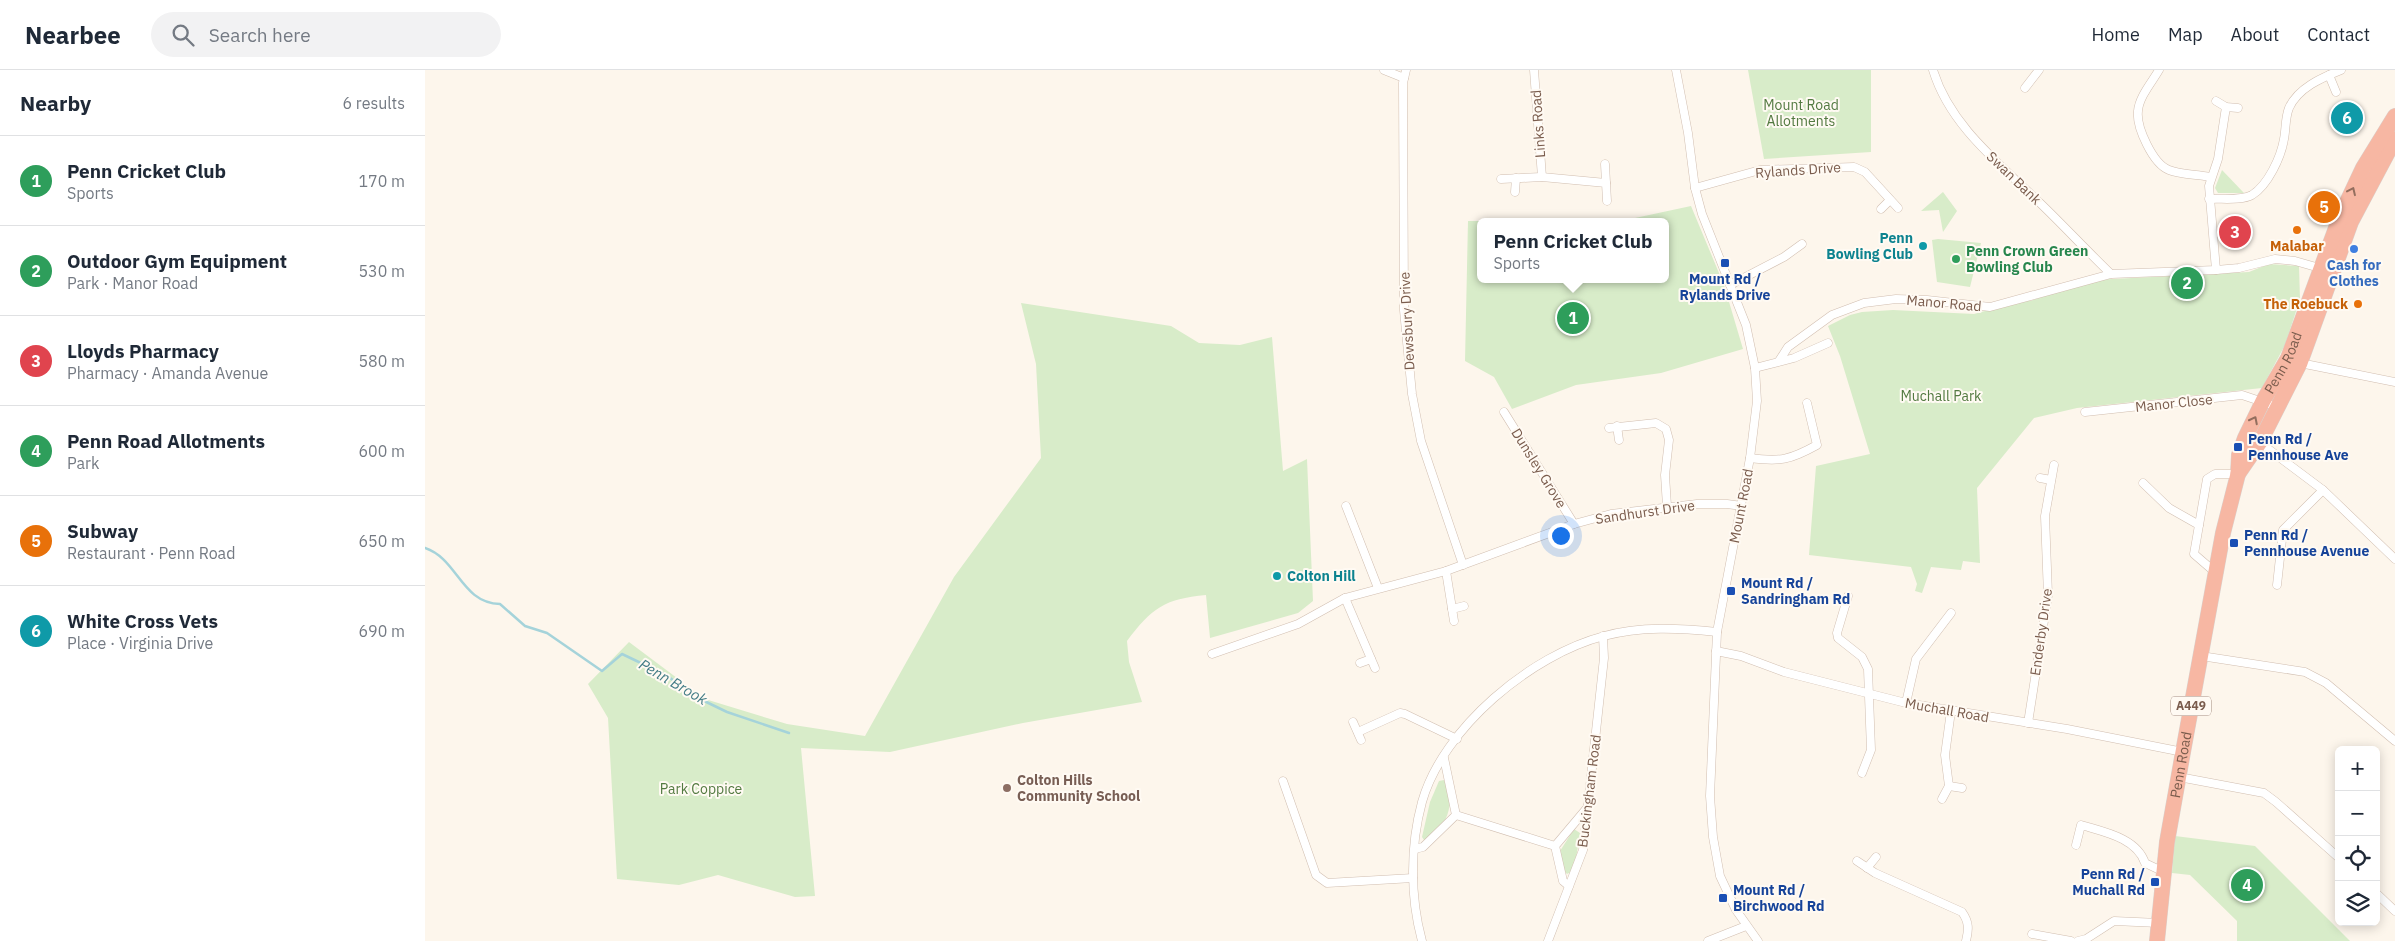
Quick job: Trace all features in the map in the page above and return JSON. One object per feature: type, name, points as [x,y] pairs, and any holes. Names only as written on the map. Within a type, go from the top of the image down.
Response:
[{"type":"highway","name":"Penn Road","points":[[2238,474],[2260,442],[2300,363],[2340,217],[2363,168],[2395,116]]},
{"type":"highway","name":"Penn Road","points":[[2157,941],[2164,872],[2183,752],[2215,573],[2229,504],[2238,474],[2239,455],[2263,401],[2288,358],[2327,270],[2395,139]]},
{"type":"street","points":[[1384,70],[1405,74]]},
{"type":"street","name":"Links Road","points":[[1534,70],[1542,177]]},
{"type":"street","name":"Mount Road","points":[[1676,70],[1688,133],[1695,188],[1702,214],[1745,325],[1755,368],[1757,401],[1750,458],[1717,632],[1711,796],[1713,837],[1725,888],[1746,926],[1758,941]]},
{"type":"street","name":"Swan Bank","points":[[1933,70],[1939,88],[1947,103],[1984,150],[2111,274]]},
{"type":"street","points":[[2025,88],[2039,70]]},
{"type":"street","points":[[2159,70],[2140,104],[2137,114],[2153,159],[2168,170],[2210,177]]},
{"type":"street","points":[[2209,199],[2244,197],[2251,195],[2257,190],[2271,173],[2281,153],[2287,114],[2292,103],[2308,88],[2341,70]]},
{"type":"street","name":"Dewsbury Drive","points":[[1405,74],[1404,310],[1412,394],[1421,441],[1463,565]]},
{"type":"street","points":[[2329,75],[2336,92]]},
{"type":"street","points":[[2216,101],[2226,107],[2238,108]]},
{"type":"street","points":[[2216,270],[2209,199],[2210,177],[2218,159],[2226,107]]},
{"type":"street","points":[[1605,164],[1607,201]]},
{"type":"street","name":"Rylands Drive","points":[[1695,188],[1760,170],[1854,167],[1865,172],[1898,208]]},
{"type":"street","points":[[1501,179],[1542,177],[1606,183]]},
{"type":"street","points":[[1515,192],[1516,178]]},
{"type":"street","points":[[1881,209],[1891,200]]},
{"type":"street","points":[[1730,285],[1784,257],[1802,244]]},
{"type":"street","name":"Manor Road","points":[[1779,362],[1788,347],[1832,315],[1864,302],[1919,300],[1990,307],[2111,274],[2239,268],[2275,259],[2295,261],[2327,270]]},
{"type":"street","points":[[1800,338],[1807,352]]},
{"type":"street","points":[[1755,368],[1779,362],[1827,343]]},
{"type":"street","points":[[2300,363],[2395,382]]},
{"type":"street","name":"Manor Close","points":[[2085,412],[2243,395],[2278,407]]},
{"type":"street","points":[[1750,458],[1776,462],[1800,455],[1817,445],[1807,403]]},
{"type":"street","name":"Dunsley Grove","points":[[1504,412],[1574,524]]},
{"type":"street","points":[[1609,428],[1656,423],[1666,429],[1669,440],[1665,475],[1667,506]]},
{"type":"street","points":[[1617,426],[1619,440]]},
{"type":"street","points":[[2245,438],[2260,442],[2323,490],[2395,559]]},
{"type":"street","name":"Enderby Drive","points":[[2028,723],[2048,590],[2045,516],[2054,465]]},
{"type":"street","points":[[2215,573],[2194,554],[2207,479],[2215,474],[2238,474]]},
{"type":"street","points":[[2040,478],[2051,480]]},
{"type":"street","points":[[2143,483],[2169,508],[2199,525]]},
{"type":"street","points":[[2277,585],[2283,530],[2323,490]]},
{"type":"street","name":"Sandhurst Drive","points":[[1211,654],[1298,624],[1345,598],[1378,588],[1430,577],[1574,524],[1611,514],[1667,506],[1712,503],[1741,506]]},
{"type":"street","points":[[1346,506],[1378,588]]},
{"type":"street","points":[[1446,571],[1454,621]]},
{"type":"street","points":[[1848,596],[1837,633],[1838,638],[1862,657],[1868,669],[1871,750],[1862,773]]},
{"type":"street","points":[[1345,598],[1375,668]]},
{"type":"street","points":[[1452,609],[1464,606]]},
{"type":"street","points":[[1906,703],[1915,659],[1951,613]]},
{"type":"street","points":[[1422,941],[1417,924],[1413,878],[1415,849],[1423,801],[1433,774],[1443,758],[1486,705],[1517,677],[1576,645],[1603,636],[1629,630],[1665,628],[1717,632]]},
{"type":"street","name":"Buckingham Road","points":[[1548,941],[1583,850],[1605,658],[1603,636]]},
{"type":"street","name":"Muchall Road","points":[[1716,651],[1741,656],[1784,672],[1869,692],[1906,703],[2028,723],[2183,752]]},
{"type":"street","points":[[2201,656],[2305,672],[2325,683],[2395,740]]},
{"type":"street","points":[[1360,663],[1371,659]]},
{"type":"street","points":[[1942,799],[1949,786],[1945,755],[1951,710]]},
{"type":"street","points":[[1358,732],[1399,713],[1405,714],[1457,739]]},
{"type":"street","points":[[1353,722],[1361,740]]},
{"type":"street","points":[[1443,758],[1456,815]]},
{"type":"street","points":[[2179,777],[2264,793],[2335,854]]},
{"type":"street","points":[[1283,781],[1316,875],[1320,880],[1327,883],[1413,878]]},
{"type":"street","points":[[1949,786],[1961,788]]},
{"type":"street","points":[[1555,846],[1587,808]]},
{"type":"street","points":[[1456,815],[1555,846]]},
{"type":"street","points":[[1415,849],[1423,847],[1456,815]]},
{"type":"street","points":[[2076,845],[2081,825],[2106,832],[2133,846],[2141,853],[2145,863],[2164,872]]},
{"type":"street","points":[[1555,846],[1563,880],[1569,886]]},
{"type":"street","points":[[1867,868],[1876,857]]},
{"type":"street","points":[[1857,861],[1867,868],[1962,912],[1968,920],[1969,932],[1965,941]]},
{"type":"street","points":[[2380,897],[2395,911]]},
{"type":"street","points":[[2078,941],[2086,939],[2114,921],[2159,923]]},
{"type":"street","points":[[1707,941],[1746,926]]},
{"type":"street","points":[[2032,934],[2071,941]]},
{"type":"green space","name":"Mount Road Allotments","points":[[1748,70],[1871,70],[1871,152],[1764,159]]},
{"type":"green space","points":[[2222,170],[2244,193],[2218,193],[2215,188]]},
{"type":"green space","points":[[1943,192],[1957,211],[1943,232],[1939,210],[1921,211]]},
{"type":"green space","points":[[1691,206],[1724,285],[1743,349],[1661,373],[1576,385],[1512,409],[1494,377],[1465,361],[1468,221],[1477,221],[1477,283],[1669,283],[1669,218],[1635,218]]},
{"type":"green space","name":"Penn Crown Green Bowling Club","points":[[1932,240],[1981,243],[1970,287],[1937,282]]},
{"type":"green space","name":"Muchall Park","points":[[2269,264],[2299,266],[2300,299],[2285,345],[2262,388],[2077,408],[2034,418],[1977,488],[1980,563],[1963,561],[1961,570],[1931,567],[1922,593],[1915,591],[1917,584],[1911,567],[1809,555],[1816,466],[1870,454],[1840,356],[1828,326],[1850,315],[1862,312],[1893,310],[1974,314],[2029,299],[2030,301],[2093,280],[2249,272]]},
{"type":"green space","name":"Park Coppice","points":[[1021,303],[1171,326],[1199,343],[1240,345],[1272,337],[1283,471],[1307,459],[1313,601],[1298,613],[1210,638],[1206,595],[1179,599],[1160,607],[1144,620],[1127,641],[1129,662],[1142,702],[1023,723],[890,752],[801,748],[815,896],[795,897],[718,875],[679,885],[617,879],[608,718],[588,684],[629,642],[705,699],[787,724],[865,736],[954,577],[1041,458],[1036,364]]},
{"type":"green space","points":[[1444,780],[1450,797],[1447,814],[1439,829],[1424,840],[1422,837],[1430,802],[1439,781]]},
{"type":"green space","points":[[1574,829],[1580,833],[1576,859],[1571,872],[1567,874],[1564,871],[1560,851]]},
{"type":"green space","points":[[2175,836],[2255,846],[2350,941],[2237,941],[2237,921],[2190,875],[2172,873]]},
{"type":"waterway","name":"Penn Brook","points":[[425,548],[445,561],[476,596],[487,602],[500,604],[525,626],[547,633],[602,671],[622,654],[666,675],[696,697],[727,712],[789,733]]},
{"type":"place","name":"White Cross Vets","points":[[2347,118]]},
{"type":"place","name":"Subway","points":[[2324,207]]},
{"type":"place","name":"Malabar","points":[[2297,230]]},
{"type":"place","name":"Lloyds Pharmacy","points":[[2235,232]]},
{"type":"place","name":"Penn Bowling Club","points":[[1923,246]]},
{"type":"place","name":"Cash for Clothes","points":[[2354,249]]},
{"type":"place","name":"Penn Crown Green Bowling Club","points":[[1956,259]]},
{"type":"place","name":"Mount Rd / Rylands Drive","points":[[1725,263]]},
{"type":"place","name":"Outdoor Gym Equipment","points":[[2187,283]]},
{"type":"place","name":"The Roebuck","points":[[2358,304]]},
{"type":"place","name":"Penn Cricket Club","points":[[1573,318]]},
{"type":"place","name":"Penn Rd / Pennhouse Ave","points":[[2238,447]]},
{"type":"place","name":"Penn Rd / Pennhouse Avenue","points":[[2234,543]]},
{"type":"place","name":"Colton Hill","points":[[1277,576]]},
{"type":"place","name":"Mount Rd / Sandringham Rd","points":[[1731,591]]},
{"type":"place","name":"Colton Hills Community School","points":[[1007,788]]},
{"type":"place","name":"Penn Rd / Muchall Rd","points":[[2155,882]]},
{"type":"place","name":"Penn Road Allotments","points":[[2247,885]]},
{"type":"place","name":"Mount Rd / Birchwood Rd","points":[[1723,898]]}]
